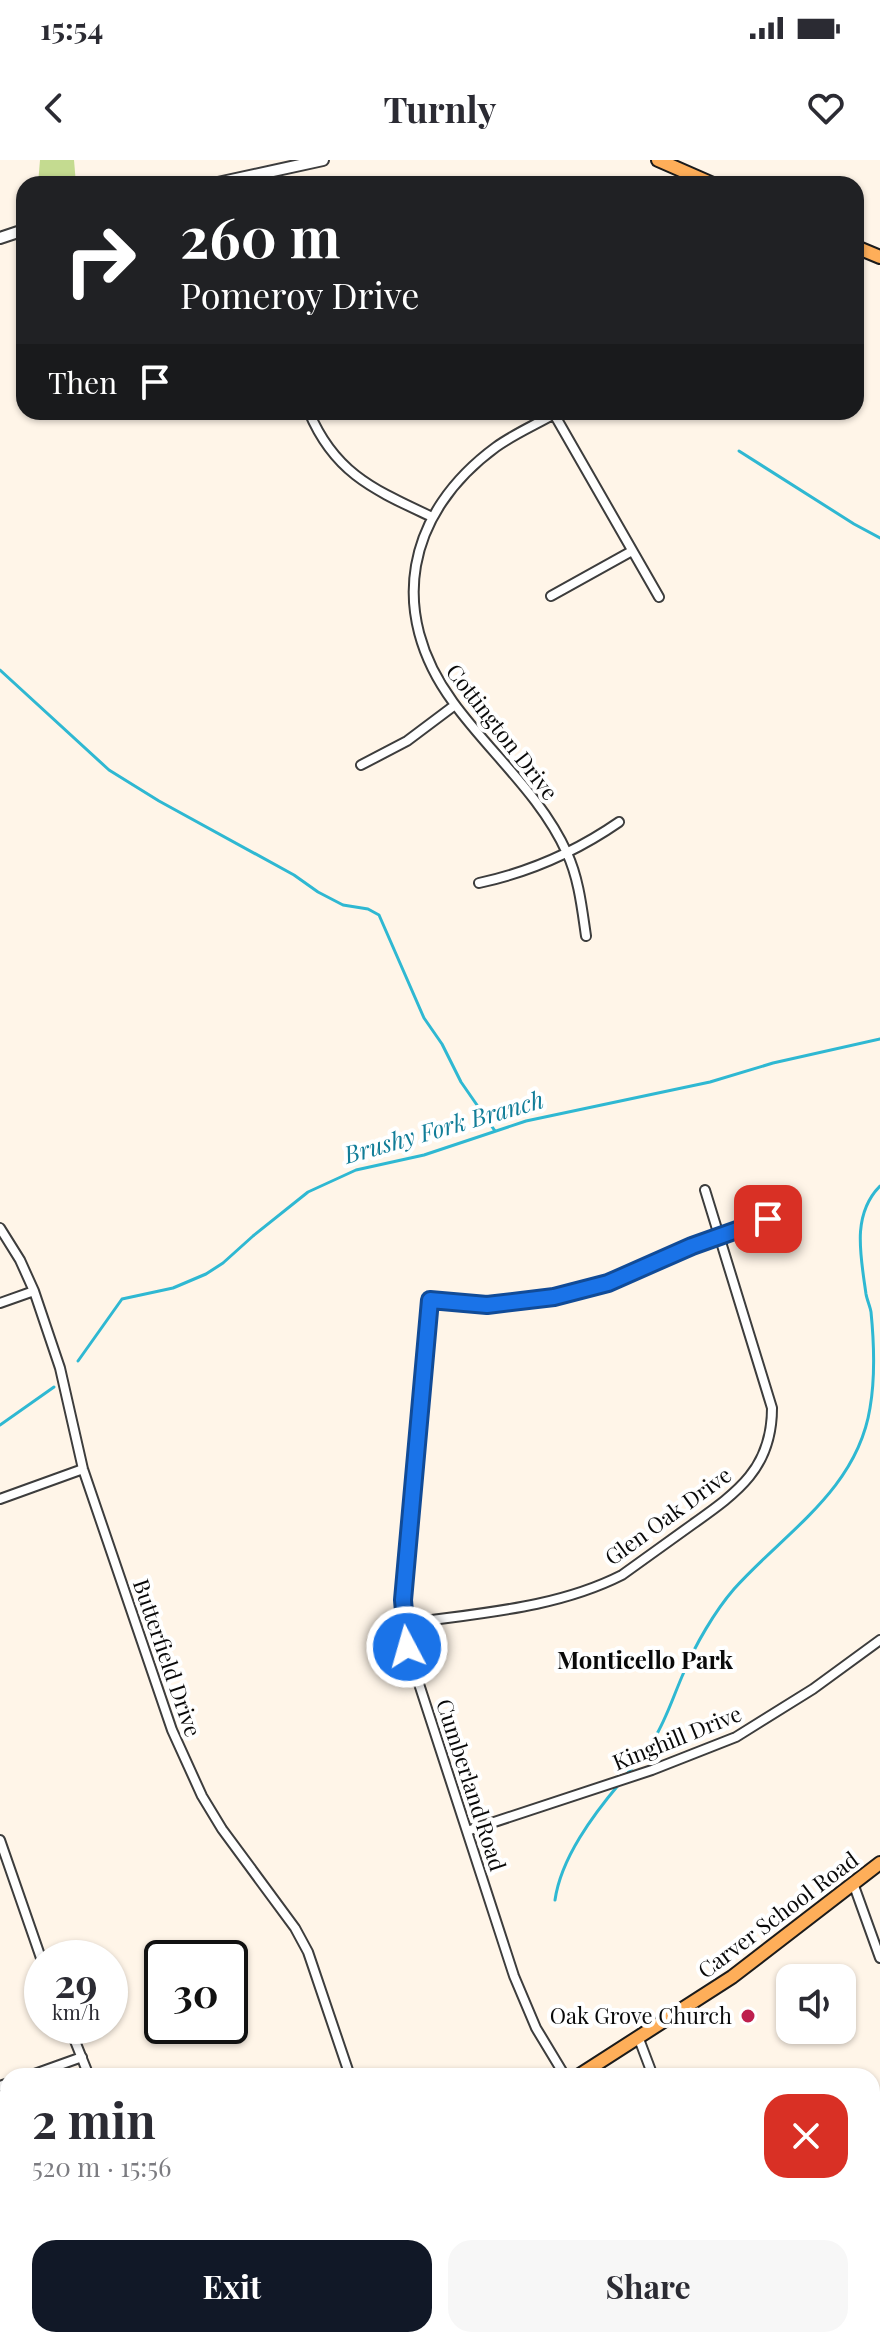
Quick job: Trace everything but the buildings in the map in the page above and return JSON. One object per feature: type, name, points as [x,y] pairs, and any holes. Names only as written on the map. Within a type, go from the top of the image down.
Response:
[{"type":"main road","points":[[658,160],[695,176]]},
{"type":"main road","name":"Carver School Road","points":[[591,2068],[732,1977],[880,1863]]},
{"type":"street","points":[[262,176],[323,160]]},
{"type":"street","points":[[313,420],[322,440],[346,469],[380,492],[432,517]]},
{"type":"street","name":"Cottington Drive","points":[[543,420],[496,447],[460,479],[432,517],[416,566],[413,587],[415,624],[428,663],[455,705],[517,777],[567,853],[580,897],[586,936]]},
{"type":"street","points":[[557,420],[659,597]]},
{"type":"street","points":[[551,596],[632,551]]},
{"type":"street","points":[[361,765],[407,741],[455,705]]},
{"type":"street","points":[[479,883],[529,869],[567,853],[619,822]]},
{"type":"street","name":"Glen Oak Drive","points":[[404,1624],[549,1601],[604,1584],[622,1575],[746,1483],[765,1450],[772,1427],[772,1408],[705,1190]]},
{"type":"street","points":[[720,1235],[773,1217]]},
{"type":"street","name":"Butterfield Drive","points":[[0,1228],[20,1260],[34,1291],[60,1368],[83,1469],[159,1695],[186,1765],[222,1829],[295,1928],[308,1952],[347,2068]]},
{"type":"street","name":"Cumberland Road","points":[[560,2068],[523,2002],[419,1685],[404,1624],[403,1600],[430,1300],[487,1305],[554,1297],[608,1283],[720,1235]]},
{"type":"street","points":[[0,1303],[34,1291]]},
{"type":"street","points":[[0,1499],[83,1469]]},
{"type":"street","name":"Kinghill Drive","points":[[467,1831],[652,1770],[736,1737],[813,1689],[880,1640]]},
{"type":"street","points":[[0,1840],[35,1940]]},
{"type":"street","points":[[853,1883],[880,1958]]},
{"type":"street","points":[[639,2039],[650,2068]]},
{"type":"street","points":[[77,2044],[86,2068]]},
{"type":"street","points":[[51,2068],[82,2057]]},
{"type":"green space","points":[[40,160],[74,160],[75,176],[39,176]]},
{"type":"waterway","points":[[739,451],[880,538]]},
{"type":"waterway","points":[[0,670],[109,770],[294,875],[318,892],[343,905],[368,909],[379,915],[424,1018],[442,1044],[461,1082],[495,1131]]},
{"type":"waterway","name":"Brushy Fork Branch","points":[[78,1361],[122,1299],[173,1288],[206,1274],[308,1192],[356,1170],[424,1155],[526,1121],[710,1082],[773,1063],[880,1039]]},
{"type":"waterway","points":[[624,1777],[659,1731],[694,1651],[720,1607],[834,1487],[862,1437],[870,1408],[874,1360],[871,1312],[866,1296],[860,1237],[865,1210],[880,1186]]},
{"type":"waterway","name":"Brushy Fork Branch","points":[[0,1425],[54,1387]]},
{"type":"waterway","points":[[555,1900],[571,1853],[589,1823],[620,1783]]},
{"type":"place","name":"Oak Grove Church","points":[[748,2016]]},
{"type":"district","name":"Monticello Park","points":[[645,1661]]},
{"type":"route","points":[[407,1647],[403,1600],[430,1300],[487,1305],[523,1303],[590,1289],[692,1246],[768,1219]]}]
